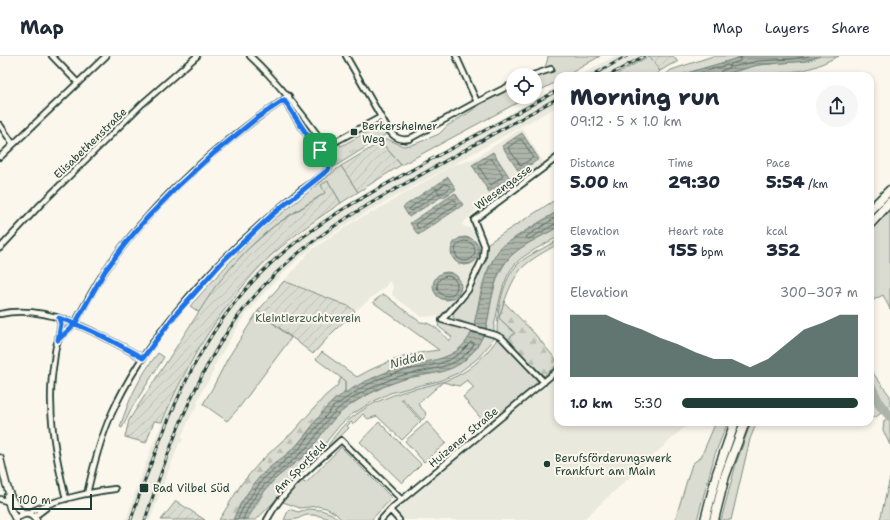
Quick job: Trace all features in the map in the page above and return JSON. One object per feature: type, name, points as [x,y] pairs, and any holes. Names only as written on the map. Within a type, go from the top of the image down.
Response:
[{"type":"highway","points":[[874,206],[890,190]]},
{"type":"highway","points":[[874,220],[890,202]]},
{"type":"highway","points":[[705,520],[718,473],[734,426]]},
{"type":"highway","points":[[714,520],[725,476],[744,426]]},
{"type":"main road","points":[[0,458],[12,501],[25,514],[35,519]]},
{"type":"main road","points":[[8,488],[8,502],[16,520],[25,514]]},
{"type":"street","points":[[52,56],[78,83]]},
{"type":"street","points":[[0,156],[106,56]]},
{"type":"street","name":"Elisabethenstraße","points":[[0,248],[40,205],[131,115],[191,58],[197,56]]},
{"type":"street","points":[[250,56],[289,96],[326,147]]},
{"type":"street","points":[[346,56],[391,134],[406,140],[506,88]]},
{"type":"street","points":[[456,56],[477,102]]},
{"type":"street","points":[[542,72],[551,69]]},
{"type":"street","points":[[58,340],[75,324],[105,271],[147,218],[178,186],[214,153],[257,118],[289,96]]},
{"type":"street","points":[[87,494],[97,452],[108,422],[121,395],[143,358],[175,315],[224,260],[262,223],[326,173],[329,168],[320,150],[317,150],[284,100]]},
{"type":"street","points":[[320,150],[381,117]]},
{"type":"street","points":[[0,125],[13,144]]},
{"type":"street","name":"Wiesengasse","points":[[544,382],[505,340],[492,334],[442,320],[468,290],[483,258],[484,245],[474,220],[554,160]]},
{"type":"street","points":[[0,314],[26,312],[59,318],[114,342],[143,358]]},
{"type":"street","points":[[59,318],[61,324],[52,373],[51,411],[55,449],[66,499]]},
{"type":"street","name":"Huizener Straße","points":[[381,520],[390,510],[554,373]]},
{"type":"street","name":"Am Sportfeld","points":[[267,520],[289,489],[341,440],[402,500]]},
{"type":"street","points":[[25,514],[35,509],[66,499],[115,489]]},
{"type":"street","points":[[0,499],[8,502]]},
{"type":"street","points":[[35,519],[51,504]]},
{"type":"street","points":[[390,510],[399,520]]},
{"type":"shaded area","points":[[615,56],[649,56],[619,72],[585,72]]},
{"type":"shaded area","points":[[554,89],[554,108],[355,219],[318,243],[297,260],[280,276],[277,281],[275,281],[241,321],[213,368],[214,370],[197,402],[198,404],[195,411],[193,411],[181,437],[183,439],[181,443],[179,443],[150,520],[126,520],[151,449],[179,384],[220,317],[260,269],[296,237],[327,215],[527,104],[542,104],[542,96]]},
{"type":"shaded area","points":[[522,128],[544,163],[481,205],[462,224],[476,232],[482,249],[477,267],[466,286],[444,315],[422,317],[392,295],[393,286],[389,281],[385,287],[355,311],[348,306],[284,281],[310,251],[359,218],[373,212],[453,165],[472,160]]},
{"type":"shaded area","name":"Berufsförderungswerk Frankfurt am Main","points":[[554,379],[554,426],[686,426],[583,520],[405,520],[399,513],[399,506]]},
{"type":"green space","points":[[548,56],[600,56],[573,72],[554,72],[554,83],[542,89],[542,70],[547,63]]},
{"type":"green space","points":[[649,56],[660,71],[659,72],[621,72]]},
{"type":"green space","points":[[649,56],[673,56],[678,62],[660,71]]},
{"type":"green space","points":[[713,56],[745,56],[691,72],[669,72]]},
{"type":"green space","points":[[820,56],[839,56],[804,70],[789,72],[733,72],[758,65],[806,61]]},
{"type":"green space","points":[[506,90],[506,104],[515,104],[401,165],[381,142],[387,139],[403,146],[420,142],[439,134],[447,126],[476,108],[484,101]]},
{"type":"green space","points":[[290,103],[322,144],[320,147],[317,147],[289,105]]},
{"type":"green space","points":[[378,121],[382,123],[388,133],[331,169],[326,154],[330,147],[338,142],[341,146],[376,127],[374,123]]},
{"type":"green space","points":[[381,142],[401,165],[358,192],[341,166]]},
{"type":"green space","points":[[341,166],[358,192],[341,203],[328,181],[325,193],[274,226],[242,255],[215,288],[199,312],[190,306],[257,233]]},
{"type":"green space","points":[[328,181],[341,203],[302,230],[275,252],[265,261],[231,301],[208,333],[188,367],[162,422],[154,421],[146,443],[125,437],[129,420],[215,287],[248,249],[274,226],[325,193],[321,185]]},
{"type":"green space","points":[[554,201],[554,213],[506,244],[494,258],[483,282],[474,326],[453,318],[453,314],[459,304],[467,296],[475,281],[483,262],[488,243]]},
{"type":"green space","points":[[890,211],[890,309],[883,295],[874,300],[874,227]]},
{"type":"green space","points":[[554,229],[554,239],[525,256],[511,269],[501,293],[494,331],[486,329],[492,297],[498,276],[510,257],[527,244]]},
{"type":"green space","points":[[554,242],[554,246],[526,264],[518,273],[511,285],[499,318],[515,333],[507,340],[497,332],[498,315],[502,296],[508,278],[513,270],[522,260]]},
{"type":"green space","name":"Kleintierzuchtverein","points":[[284,281],[348,306],[355,311],[313,354],[258,311]]},
{"type":"green space","points":[[382,295],[385,295],[420,322],[424,322],[436,328],[449,341],[452,337],[438,326],[439,322],[472,331],[466,342],[458,350],[449,355],[438,360],[392,370],[345,394],[345,381],[316,359],[322,352],[357,377],[397,359],[418,353],[439,350],[373,302]]},
{"type":"green space","points":[[504,302],[534,333],[554,357],[554,367],[544,376],[507,340],[515,333],[499,318]]},
{"type":"green space","points":[[258,311],[291,338],[238,409],[227,421],[203,404],[228,358]]},
{"type":"green space","points":[[484,334],[493,337],[491,343],[477,359],[458,373],[439,381],[390,393],[351,415],[340,425],[327,441],[317,458],[256,520],[247,520],[264,492],[274,480],[307,453],[328,425],[342,411],[358,400],[385,386],[407,378],[441,372],[461,363],[476,349]]},
{"type":"green space","points":[[498,338],[537,377],[537,384],[489,424],[484,422],[463,397],[474,388],[467,380],[459,386],[443,382],[469,369]]},
{"type":"green space","points":[[158,353],[164,357],[133,406],[122,428],[120,427],[135,388]]},
{"type":"green space","points":[[874,374],[890,396],[890,406],[874,417]]},
{"type":"green space","points":[[341,378],[345,381],[345,394],[330,404],[296,446],[260,477],[240,504],[233,520],[219,520],[242,483],[260,462],[292,433],[325,396],[337,386]]},
{"type":"green space","points":[[443,382],[418,404],[426,413],[426,416],[422,420],[403,399],[401,399],[421,421],[402,440],[377,416],[368,419],[363,414],[353,424],[351,422],[347,426],[349,428],[325,451],[342,427],[360,412],[378,401],[406,391]]},
{"type":"green space","points":[[890,415],[890,445],[883,430],[884,421]]},
{"type":"green space","points":[[379,422],[421,464],[402,483],[360,442]]},
{"type":"green space","points":[[427,422],[446,443],[424,462],[405,441]]},
{"type":"green space","points":[[714,426],[726,426],[715,454],[697,520],[675,520],[692,464],[701,457]]},
{"type":"green space","points":[[750,426],[755,426],[750,439],[731,520],[721,520],[736,464]]},
{"type":"green space","points":[[341,447],[392,498],[371,520],[342,520],[335,513],[326,508],[317,506],[300,508],[283,502],[283,499],[301,481],[306,483]]},
{"type":"green space","points":[[890,478],[890,520],[880,520]]},
{"type":"green space","points":[[176,501],[205,520],[161,520]]},
{"type":"green space","points":[[289,509],[298,512],[308,509],[321,510],[332,514],[339,520],[310,515],[296,519],[284,520]]},
{"type":"water","points":[[745,56],[820,56],[806,61],[758,65],[732,72],[691,72]]},
{"type":"water","points":[[522,133],[539,159],[519,172],[502,146]]},
{"type":"water","points":[[493,152],[510,178],[489,192],[472,165]]},
{"type":"water","points":[[448,177],[456,189],[443,198],[435,186]]},
{"type":"water","points":[[434,186],[441,197],[409,217],[403,207]]},
{"type":"water","points":[[455,193],[463,205],[418,235],[410,223]]},
{"type":"water","points":[[554,214],[554,229],[522,247],[504,264],[494,287],[487,324],[483,336],[467,358],[461,363],[447,370],[408,378],[385,386],[354,402],[334,419],[307,454],[274,480],[252,509],[247,520],[233,520],[257,479],[294,448],[325,409],[337,398],[362,383],[387,372],[412,364],[432,361],[450,355],[466,342],[472,332],[486,275],[501,247]]},
{"type":"water","points":[[465,237],[475,241],[479,251],[475,261],[465,265],[455,261],[451,251],[455,241]]},
{"type":"water","points":[[447,272],[457,276],[461,286],[457,296],[447,300],[437,296],[433,286],[437,276]]},
{"type":"waterway","points":[[874,393],[880,405],[890,416]]},
{"type":"railway","points":[[598,72],[627,56]]},
{"type":"railway","points":[[615,72],[644,56]]},
{"type":"railway","points":[[131,520],[165,427],[186,381],[210,337],[224,316],[257,277],[313,229],[354,203],[554,92]]},
{"type":"railway","points":[[145,520],[173,442],[195,389],[208,364],[237,318],[257,293],[278,271],[323,234],[372,202],[554,100]]},
{"type":"place","name":"Berkersheimer Weg","points":[[354,132]]},
{"type":"place","name":"Berufsförderungswerk Frankfurt am Main","points":[[547,464]]},
{"type":"place","name":"Bad Vilbel Süd","points":[[144,488]]},
{"type":"route","points":[[320,150],[317,150],[284,100],[257,118],[193,171],[147,218],[105,271],[75,324],[58,340],[61,324],[59,318],[75,324],[114,342],[143,358],[175,315],[224,260],[274,213],[326,173],[329,168],[320,150]]},
{"type":"water label","name":"Nidda","points":[[407,360]]}]
